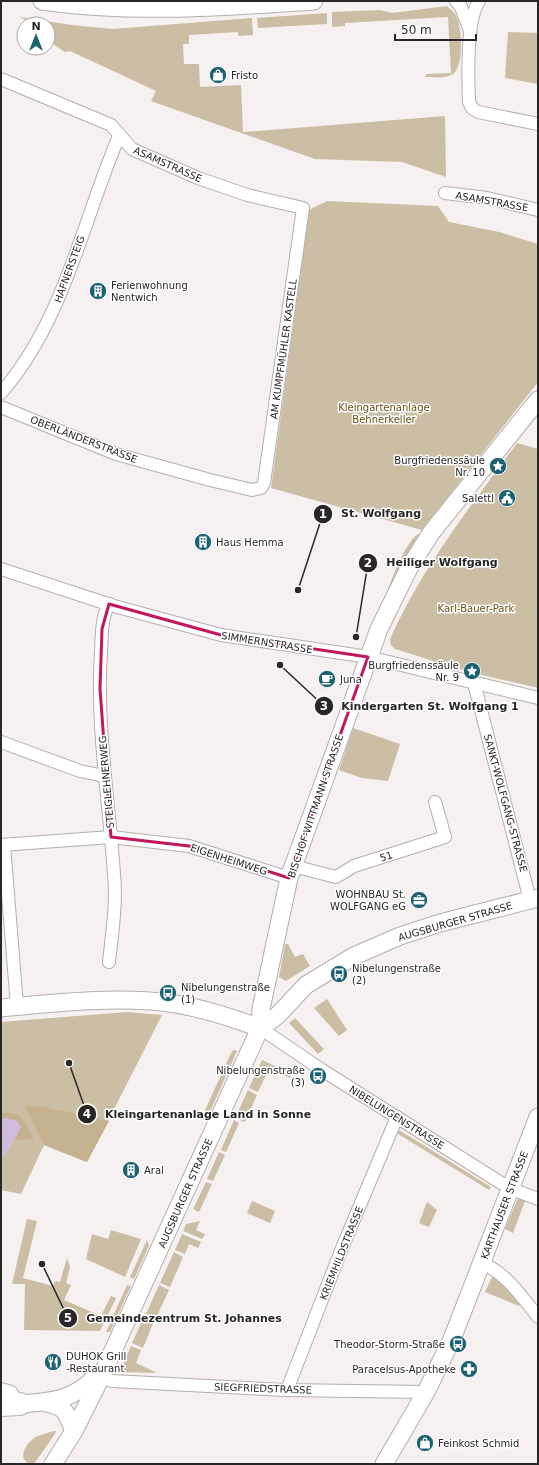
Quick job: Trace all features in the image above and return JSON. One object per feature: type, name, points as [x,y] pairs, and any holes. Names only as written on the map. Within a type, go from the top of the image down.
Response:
[{"type":"street","points":[[42,1],[94,8],[144,10],[314,1]]},
{"type":"street","points":[[456,1],[461,7],[470,31]]},
{"type":"street","points":[[479,1],[475,7],[470,31],[469,102],[472,108],[478,112],[538,124]]},
{"type":"street","name":"ASAMSTRASSE","points":[[1,79],[111,125],[132,149],[198,178],[247,195],[303,208]]},
{"type":"street","name":"HAFNERSTEIG","points":[[1,393],[30,356],[57,303],[103,175],[120,136]]},
{"type":"street","name":"ASAMSTRASSE","points":[[445,193],[487,198],[538,210]]},
{"type":"street","name":"AM KUMPFMÜHLER KASTELL","points":[[261,488],[264,482],[303,208]]},
{"type":"street","name":"BISCHOF-WITTMANN-STRASSE","points":[[260,1028],[266,989],[291,872],[368,657],[393,599],[409,568],[431,533],[538,400]]},
{"type":"street","name":"OBERLÄNDERSTRASSE","points":[[1,407],[116,454],[137,461],[252,490],[261,488]]},
{"type":"street","name":"SIMMERNSTRASSE","points":[[1,569],[108,604],[222,635],[368,657],[538,698]]},
{"type":"street","name":"STEIGLEHNERWEG","points":[[108,604],[105,610],[102,629],[100,669],[104,776],[111,837],[114,897],[109,962]]},
{"type":"street","name":"SANKT-WOLFGANG-STRASSE","points":[[474,683],[534,899]]},
{"type":"street","points":[[1,742],[80,771],[104,776]]},
{"type":"street","name":"51","points":[[291,872],[336,877],[354,866],[446,837],[435,802]]},
{"type":"street","name":"EIGENHEIMWEG","points":[[3,845],[111,837],[189,846],[291,872]]},
{"type":"street","points":[[3,845],[9,1007],[110,1001],[161,1002],[208,1010],[260,1028]]},
{"type":"street","name":"AUGSBURGER STRASSE","points":[[53,1464],[74,1430],[104,1371],[260,1028],[278,1015],[292,999],[319,976],[354,956],[440,923],[534,899]]},
{"type":"street","points":[[266,989],[292,999]]},
{"type":"street","name":"NIBELUNGENSTRASSE","points":[[260,1028],[276,1037],[312,1063],[396,1117],[509,1188],[538,1199]]},
{"type":"street","name":"KRIEMHILDSTRASSE","points":[[287,1390],[342,1248],[396,1117]]},
{"type":"street","name":"KARTHAUSER STRASSE","points":[[538,1117],[509,1188],[482,1263],[494,1268],[512,1284],[538,1317]]},
{"type":"street","points":[[384,1464],[426,1392],[452,1339],[482,1263]]},
{"type":"street","points":[[1,1389],[11,1392],[10,1405],[46,1403],[68,1396],[85,1388],[104,1371]]},
{"type":"street","name":"SIEGFRIEDSTRASSE","points":[[104,1371],[112,1381],[287,1390],[426,1392]]},
{"type":"street","points":[[46,1403],[63,1408],[68,1415],[74,1430]]},
{"type":"highlighted area","points":[[109,604],[221,635],[368,657],[289,878],[189,846],[111,837],[100,689],[102,629]]},
{"type":"green space","points":[[447,6],[454,13],[459,23],[461,48],[457,70],[450,76],[446,77],[425,77],[427,74],[451,73],[448,17],[345,23],[345,26],[332,27],[332,12],[380,10],[392,13]]},
{"type":"green space","points":[[327,13],[327,24],[258,28],[257,18]]},
{"type":"green space","points":[[252,18],[253,35],[238,36],[238,32],[189,35],[189,44],[183,44],[184,64],[199,64],[200,87],[241,85],[243,132],[445,116],[446,177],[402,162],[315,159],[151,101],[156,91],[70,51],[65,52],[56,46],[56,23],[112,29]]},
{"type":"green space","points":[[508,32],[538,33],[538,84],[505,78]]},
{"type":"green space","name":"Kleingartenanlage Behnerkeller","points":[[327,201],[438,206],[449,222],[499,232],[538,244],[538,382],[422,530],[271,488],[309,210]]},
{"type":"green space","name":"Karl-Bauer-Park","points":[[517,443],[538,449],[538,688],[469,672],[395,649],[391,645],[390,639],[403,612],[432,562]]},
{"type":"green space","points":[[421,533],[383,603],[393,575],[409,543],[415,536]]},
{"type":"green space","points":[[353,728],[400,744],[388,781],[362,778],[339,770]]},
{"type":"green space","points":[[285,944],[288,944],[295,957],[303,954],[310,966],[286,981],[279,977]]},
{"type":"green space","points":[[327,999],[347,1030],[339,1036],[314,1008]]},
{"type":"green space","points":[[127,1012],[162,1015],[87,1162],[44,1145],[21,1194],[1,1190],[1,1022]]},
{"type":"green space","points":[[295,1018],[324,1049],[318,1054],[289,1023]]},
{"type":"green space","points":[[232,1051],[237,1051],[206,1121],[201,1119]]},
{"type":"green space","points":[[262,1060],[292,1074],[290,1078],[269,1069],[258,1092],[249,1088]]},
{"type":"green space","points":[[248,1090],[257,1095],[245,1122],[235,1118]]},
{"type":"green space","points":[[234,1120],[239,1123],[226,1152],[221,1150]]},
{"type":"green space","points":[[399,1130],[491,1187],[489,1190],[395,1132]]},
{"type":"green space","points":[[219,1152],[225,1155],[213,1181],[207,1179]]},
{"type":"green space","points":[[206,1182],[212,1184],[199,1212],[193,1209]]},
{"type":"green space","points":[[518,1198],[525,1201],[513,1233],[505,1229]]},
{"type":"green space","points":[[252,1201],[275,1211],[270,1223],[247,1213]]},
{"type":"green space","points":[[427,1202],[437,1210],[429,1227],[419,1223]]},
{"type":"green space","points":[[27,1219],[37,1221],[23,1278],[53,1286],[55,1281],[60,1282],[67,1258],[70,1267],[66,1283],[71,1285],[64,1300],[101,1316],[111,1296],[116,1298],[100,1331],[24,1330],[25,1284],[12,1284]]},
{"type":"green space","points":[[200,1221],[196,1230],[205,1234],[202,1239],[183,1231],[186,1224]]},
{"type":"green space","points":[[111,1230],[141,1239],[125,1277],[86,1259],[92,1234],[108,1239]]},
{"type":"green space","points":[[182,1234],[201,1242],[198,1248],[189,1244],[185,1254],[175,1250]]},
{"type":"green space","points":[[147,1240],[149,1246],[134,1279],[130,1277]]},
{"type":"green space","points":[[174,1252],[183,1257],[170,1287],[160,1283]]},
{"type":"green space","points":[[494,1273],[520,1300],[519,1306],[485,1292]]},
{"type":"green space","points":[[127,1285],[131,1286],[110,1332],[106,1332]]},
{"type":"green space","points":[[159,1285],[169,1290],[156,1318],[146,1314]]},
{"type":"green space","points":[[144,1317],[154,1321],[143,1348],[132,1343]]},
{"type":"green space","points":[[131,1346],[141,1350],[136,1363],[157,1373],[120,1372]]},
{"type":"green space","points":[[56,1431],[55,1434],[34,1464],[25,1461],[23,1454],[29,1442],[38,1436]]},
{"type":"shaded area","points":[[25,1106],[44,1107],[109,1121],[87,1162],[44,1145]]},
{"type":"shaded area","points":[[1,1113],[9,1113],[19,1116],[25,1123],[34,1139],[15,1140],[21,1127],[6,1118],[1,1119]]},
{"type":"shaded area","points":[[6,1118],[17,1121],[21,1127],[7,1153],[1,1158],[1,1119]]},
{"type":"place","name":"Fristo","points":[[218,75]]},
{"type":"place","name":"Ferienwohnung Nentwich","points":[[98,291]]},
{"type":"place","name":"Burgfriedenssäule Nr. 10","points":[[498,466]]},
{"type":"place","name":"Salettl","points":[[507,498]]},
{"type":"place","name":"Haus Hemma","points":[[203,542]]},
{"type":"place","name":"St. Wolfgang","points":[[298,590]]},
{"type":"place","name":"Heiliger Wolfgang","points":[[356,637]]},
{"type":"place","name":"Kindergarten St. Wolfgang 1","points":[[280,665]]},
{"type":"place","name":"Burgfriedenssäule Nr. 9","points":[[472,671]]},
{"type":"place","name":"Juna","points":[[327,679]]},
{"type":"place","name":"WOHNBAU St. WOLFGANG eG","points":[[419,900]]},
{"type":"place","name":"Nibelungenstraße (2)","points":[[339,974]]},
{"type":"place","name":"Nibelungenstraße (1)","points":[[168,993]]},
{"type":"place","name":"Kleingartenanlage Land in Sonne","points":[[69,1063]]},
{"type":"place","name":"Nibelungenstraße (3)","points":[[318,1076]]},
{"type":"place","name":"Aral","points":[[131,1170]]},
{"type":"place","name":"Gemeindezentrum St. Johannes","points":[[42,1264]]},
{"type":"place","name":"Theodor-Storm-Straße","points":[[458,1344]]},
{"type":"place","name":"DUHOK Grill -Restaurant","points":[[53,1362]]},
{"type":"place","name":"Paracelsus-Apotheke","points":[[469,1369]]},
{"type":"place","name":"Feinkost Schmid","points":[[425,1443]]}]
